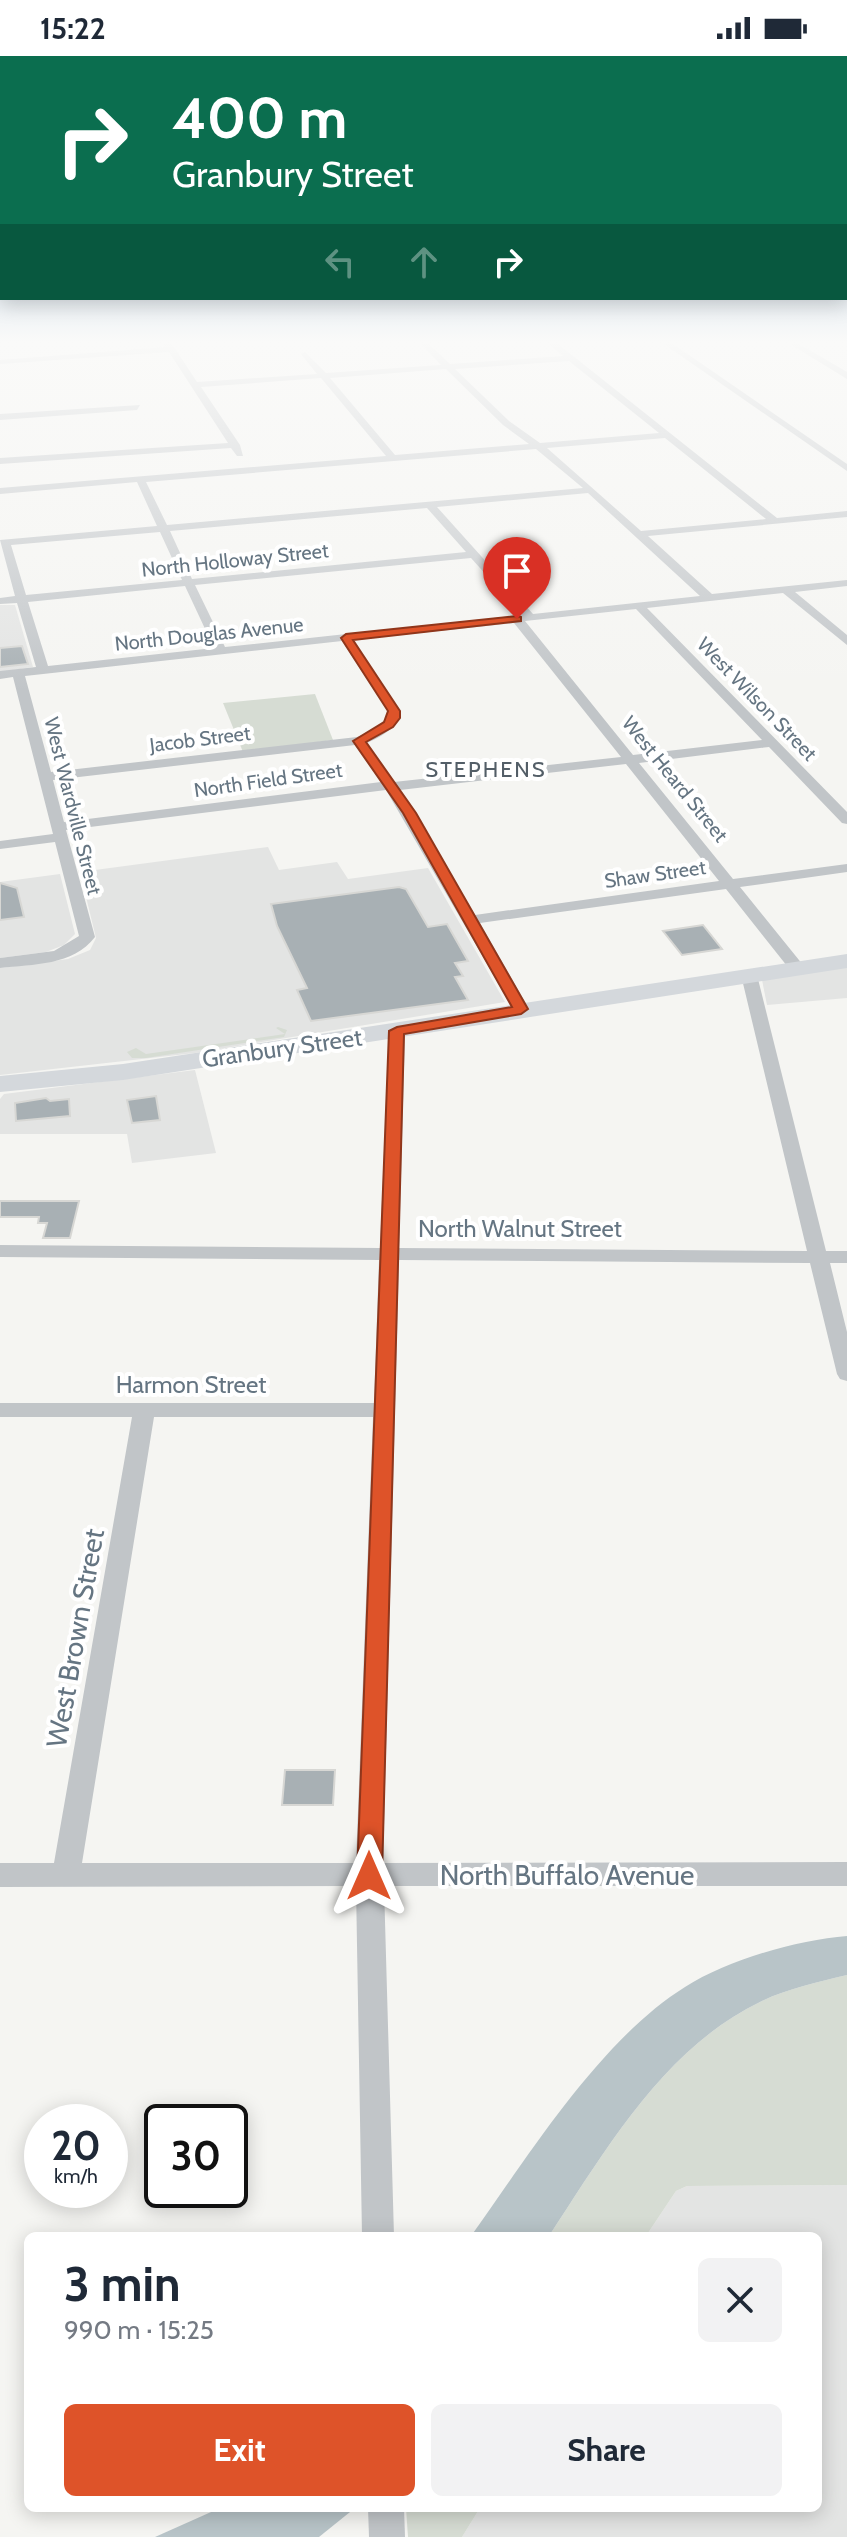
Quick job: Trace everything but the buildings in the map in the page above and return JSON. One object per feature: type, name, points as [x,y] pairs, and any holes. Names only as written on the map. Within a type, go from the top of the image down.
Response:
[{"type":"street","points":[[244,460],[251,470]]},
{"type":"street","points":[[0,491],[372,460]]},
{"type":"street","points":[[555,460],[709,598]]},
{"type":"street","points":[[697,460],[775,521]]},
{"type":"street","points":[[140,479],[221,651]]},
{"type":"street","points":[[43,671],[2,542],[591,490]]},
{"type":"street","name":"West Heard Street","points":[[429,504],[474,554],[629,759],[797,968]]},
{"type":"street","points":[[639,534],[847,514]]},
{"type":"street","name":"North Holloway Street","points":[[0,601],[474,554]]},
{"type":"street","name":"North Douglas Avenue","points":[[0,675],[847,583]]},
{"type":"street","points":[[785,589],[847,641]]},
{"type":"street","name":"West Wilson Street","points":[[638,605],[771,743],[839,804],[847,820]]},
{"type":"street","points":[[346,638],[394,711],[394,718],[388,724],[359,741],[456,892],[468,912],[468,920],[521,1009]]},
{"type":"street","name":"West Wardville Street","points":[[0,963],[56,955],[80,946],[87,937],[18,673]]},
{"type":"street","name":"Jacob Street","points":[[45,777],[359,741]]},
{"type":"street","name":"North Field Street","points":[[0,845],[59,832],[377,786],[390,787],[771,743]]},
{"type":"street","name":"Shaw Street","points":[[468,920],[847,868]]},
{"type":"street","name":"Granbury Street","points":[[0,1084],[123,1072],[847,961]]},
{"type":"street","points":[[749,975],[847,1374]]},
{"type":"street","points":[[378,2232],[369,1876],[397,1031]]},
{"type":"street","name":"North Walnut Street","points":[[0,1251],[847,1257]]},
{"type":"street","name":"Harmon Street","points":[[0,1410],[383,1410]]},
{"type":"street","name":"West Brown Street","points":[[66,1875],[144,1411]]},
{"type":"street","name":"North Buffalo Avenue","points":[[0,1875],[847,1874]]},
{"type":"street","points":[[386,2512],[387,2537]]},
{"type":"shaded area","points":[[0,605],[15,605],[33,667],[0,672]]},
{"type":"shaded area","points":[[315,694],[333,740],[243,752],[223,703]]},
{"type":"shaded area","points":[[268,847],[279,870],[337,862],[348,879],[428,868],[505,1002],[195,1053],[0,1075],[0,968],[68,959],[90,950],[96,938],[80,872]]},
{"type":"shaded area","points":[[60,874],[75,934],[64,945],[46,952],[0,958],[0,882]]},
{"type":"shaded area","points":[[847,967],[847,998],[767,1005],[762,980]]},
{"type":"shaded area","points":[[278,1027],[287,1030],[284,1037],[146,1058],[132,1058],[127,1052],[136,1048],[146,1054],[285,1034]]},
{"type":"shaded area","points":[[195,1070],[216,1153],[132,1163],[127,1134],[0,1134],[0,1099],[4,1094]]},
{"type":"shaded area","points":[[847,1936],[847,1975],[760,2002],[694,2046],[640,2104],[552,2232],[474,2232],[568,2101],[624,2037],[654,2010],[685,1987],[721,1968],[785,1947]]},
{"type":"shaded area","points":[[847,1975],[847,2185],[687,2186],[676,2191],[649,2232],[552,2232],[615,2137],[666,2074],[694,2046],[726,2022],[760,2002]]},
{"type":"shaded area","points":[[847,2185],[847,2537],[462,2537],[478,2512],[822,2512],[822,2232],[649,2232],[676,2191],[687,2186]]},
{"type":"shaded area","points":[[211,2512],[350,2512],[319,2537],[155,2537]]},
{"type":"shaded area","points":[[406,2512],[478,2512],[462,2537],[408,2537]]},
{"type":"district","name":"STEPHENS","points":[[486,769]]},
{"type":"route","points":[[369,1876],[397,1031],[521,1009],[409,813],[359,741],[377,734],[394,718],[394,711],[346,638],[517,619]]}]
